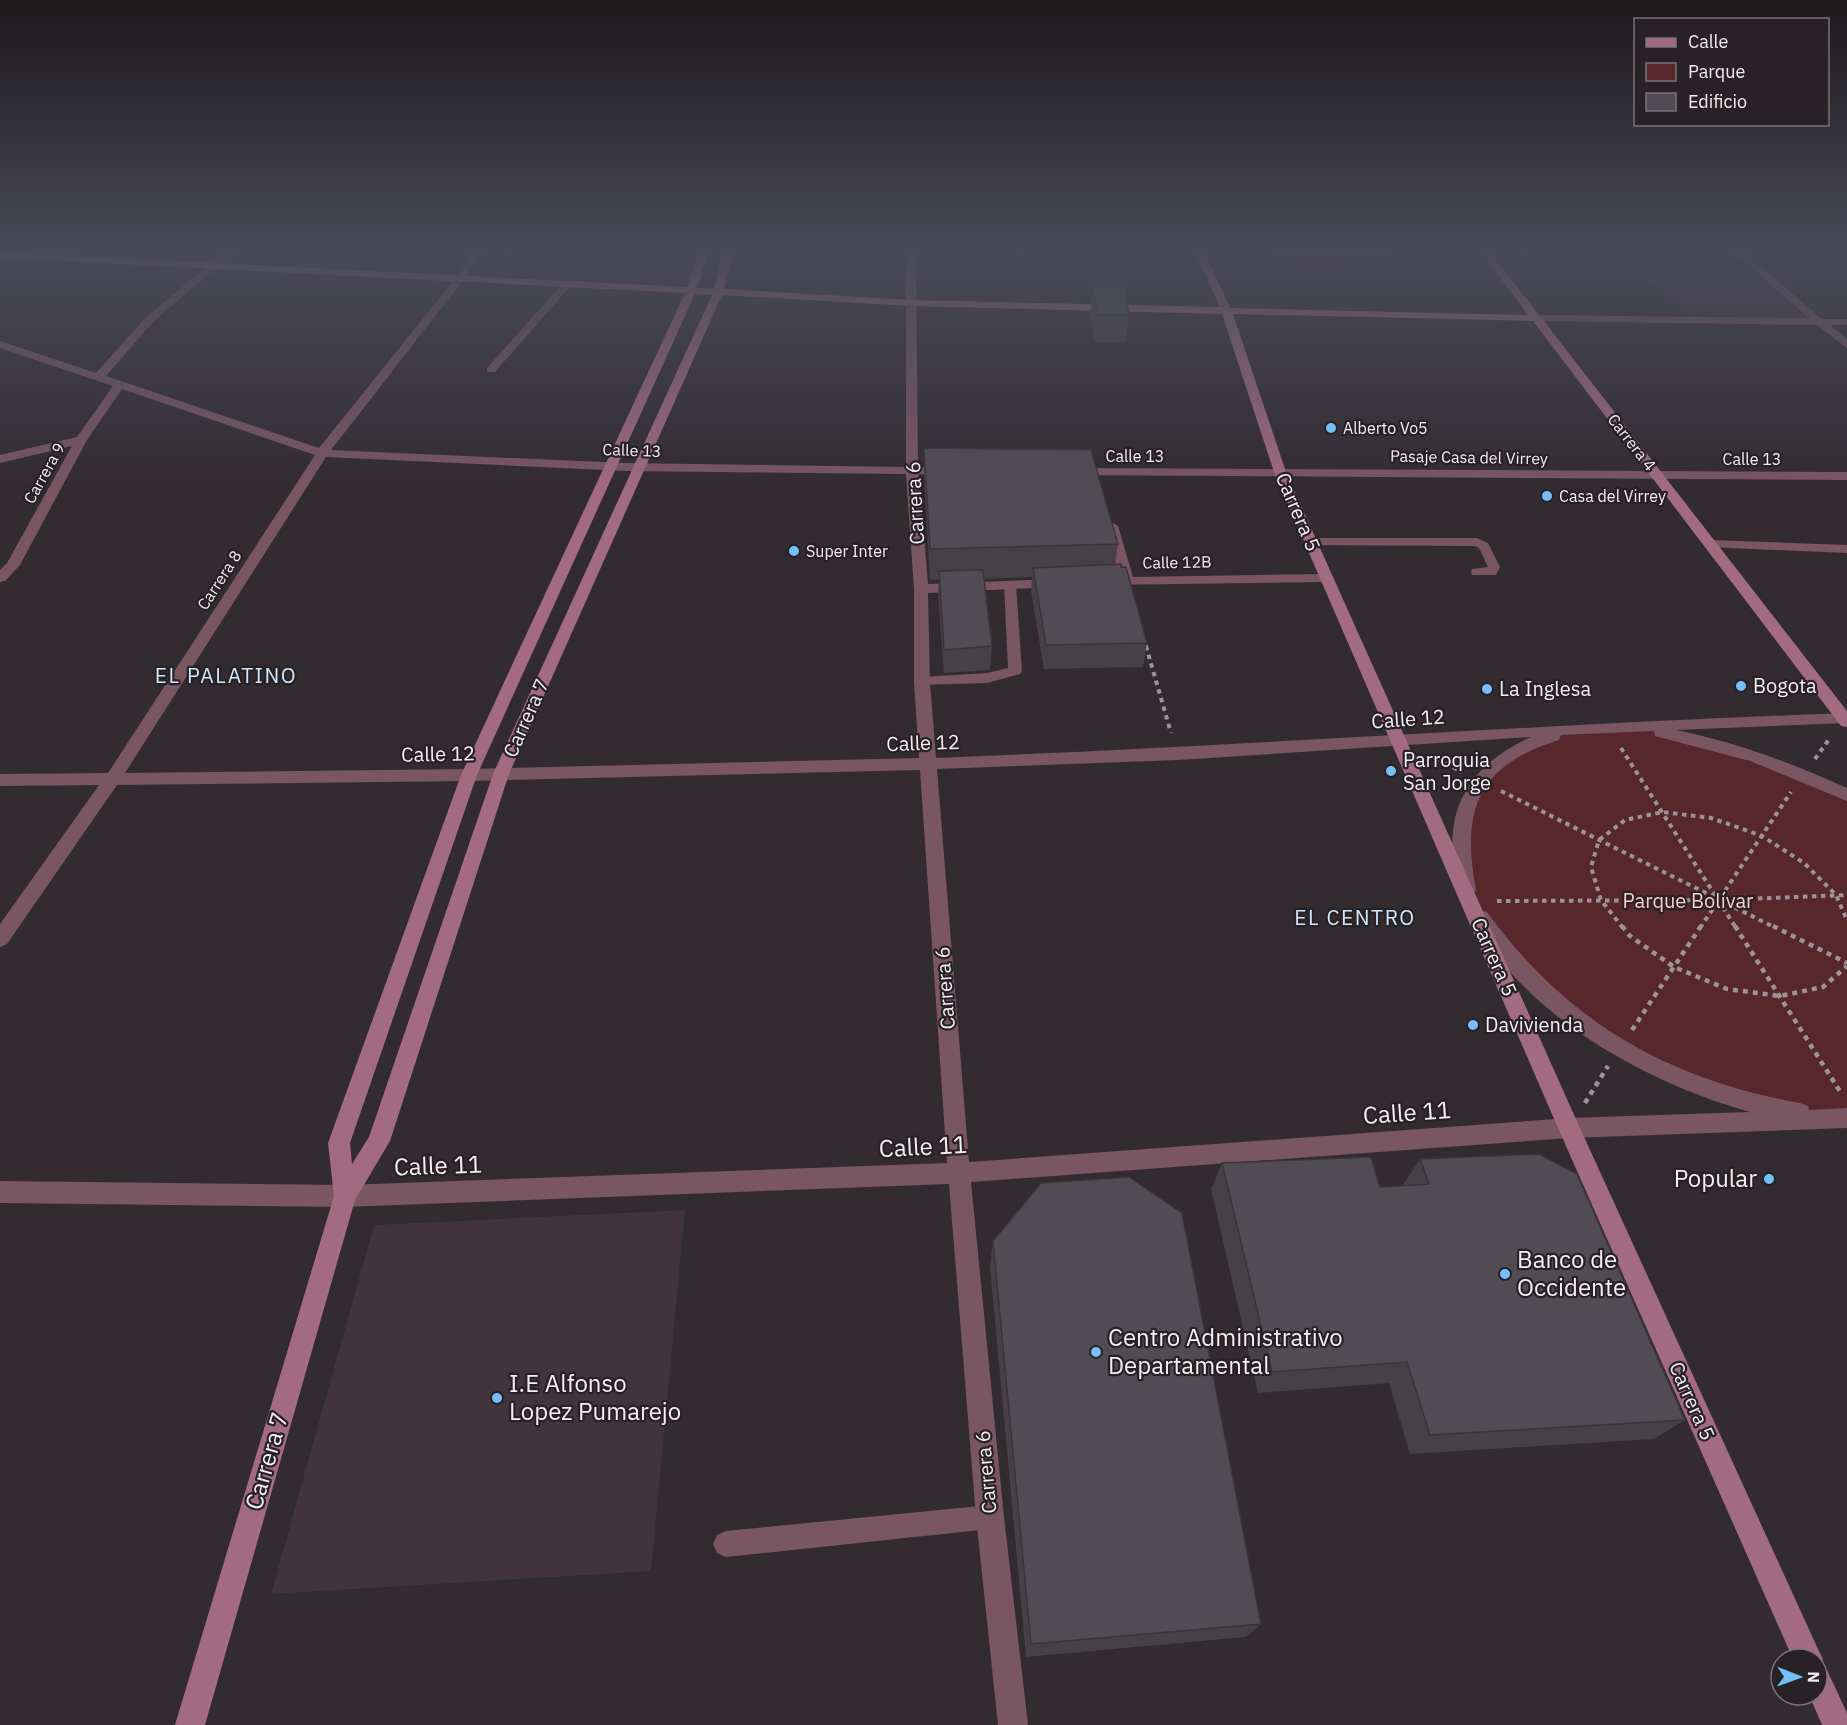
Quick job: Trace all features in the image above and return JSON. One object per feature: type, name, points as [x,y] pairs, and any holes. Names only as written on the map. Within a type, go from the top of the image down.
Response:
[{"type":"main road","name":"Carrera 7","points":[[345,1196],[339,1143],[469,775],[674,328]]},
{"type":"main road","name":"Carrera 7","points":[[190,1725],[345,1196],[379,1140],[501,774],[702,328]]},
{"type":"main road","name":"Carrera 5","points":[[1232,328],[1280,471],[1326,578],[1400,740],[1569,1128],[1803,1647]]},
{"type":"main road","name":"Carrera 4","points":[[1544,328],[1846,719]]},
{"type":"main road","points":[[1829,1706],[1838,1725]]},
{"type":"street","points":[[99,378],[142,328]]},
{"type":"street","name":"Carrera 8","points":[[0,939],[113,778],[322,453],[420,328]]},
{"type":"street","name":"Carrera 6","points":[[911,328],[912,471],[921,589],[922,682],[959,1173],[990,1518],[1013,1725]]},
{"type":"street","points":[[1827,328],[1847,345]]},
{"type":"street","name":"Calle 13","points":[[0,344],[322,453],[640,467],[958,471]]},
{"type":"street","name":"Carrera 9","points":[[0,578],[13,565],[81,441],[120,384]]},
{"type":"street","points":[[0,459],[81,441]]},
{"type":"street","name":"Calle 13","points":[[1061,472],[1097,478],[1280,471]]},
{"type":"street","name":"Pasaje Casa del Virrey","points":[[1280,471],[1658,476]]},
{"type":"street","name":"Calle 13","points":[[1658,476],[1847,476]]},
{"type":"street","points":[[1108,516],[1127,581]]},
{"type":"street","name":"Calle 12B","points":[[1092,582],[1326,578]]},
{"type":"street","points":[[921,589],[1068,583]]},
{"type":"street","name":"Calle 12","points":[[0,780],[469,775],[928,764],[1178,754],[1608,727],[1846,719]]},
{"type":"street","points":[[1847,795],[1753,754],[1703,740],[1654,731],[1608,727],[1575,731],[1528,745],[1498,763],[1480,781],[1468,800],[1462,823],[1460,847],[1469,901],[1496,940],[1529,978],[1570,1014],[1620,1048],[1677,1077],[1737,1099],[1798,1113],[1847,1117]]},
{"type":"street","name":"Calle 11","points":[[0,1192],[345,1196],[959,1173],[1569,1128],[1847,1117]]},
{"type":"lane","points":[[491,370],[528,328]]},
{"type":"lane","points":[[1312,542],[1477,542],[1484,546],[1494,567],[1491,572],[1477,572]]},
{"type":"lane","points":[[1711,544],[1847,549]]},
{"type":"lane","points":[[922,682],[987,678],[1015,671],[1010,585]]},
{"type":"lane","points":[[726,1544],[990,1518]]},
{"type":"path","points":[[1143,635],[1178,754]]},
{"type":"path","points":[[1569,1128],[1803,774],[1846,719]]},
{"type":"path","points":[[1608,727],[1847,1103]]},
{"type":"path","points":[[1400,740],[1480,781],[1599,840],[1847,964],[1823,987],[1780,996],[1727,989],[1674,968],[1630,936],[1601,900],[1591,867],[1599,840],[1624,820],[1663,812],[1712,818],[1762,836],[1804,863],[1836,895],[1847,920]]},
{"type":"path","points":[[1469,901],[1719,900],[1847,895]]},
{"type":"shaded area","name":"I.E Alfonso Lopez Pumarejo","points":[[685,1210],[651,1571],[271,1594],[374,1225]]},
{"type":"green space","name":"Parque Bolívar","points":[[1575,731],[1654,731],[1703,740],[1847,795],[1847,1117],[1798,1113],[1620,1048],[1496,940],[1464,873],[1460,847],[1480,781],[1546,738]]},
{"type":"building","points":[[924,448],[1091,450],[1118,544],[930,549]]},
{"type":"building","points":[[1121,564],[1121,567],[1126,567],[1147,643],[1046,645],[1033,568]]},
{"type":"building","points":[[983,570],[992,646],[944,650],[939,571]]},
{"type":"building","points":[[1539,1154],[1577,1174],[1685,1420],[1430,1435],[1407,1362],[1272,1372],[1222,1163],[1371,1157],[1380,1187],[1429,1184],[1420,1159]]},
{"type":"building","name":"Centro Administrativo Departamental","points":[[1129,1177],[1182,1213],[1261,1624],[1031,1644],[993,1241],[1041,1183]]},
{"type":"place","name":"Alberto Vo5","points":[[1331,428]]},
{"type":"place","name":"Casa del Virrey","points":[[1547,496]]},
{"type":"place","name":"Super Inter","points":[[794,551]]},
{"type":"place","name":"Bogota","points":[[1741,686]]},
{"type":"place","name":"La Inglesa","points":[[1487,689]]},
{"type":"place","name":"Parroquia San Jorge","points":[[1391,771]]},
{"type":"place","name":"Davivienda","points":[[1473,1025]]},
{"type":"place","name":"Popular","points":[[1769,1179]]},
{"type":"place","name":"Banco de Occidente","points":[[1505,1274]]},
{"type":"place","name":"Centro Administrativo Departamental","points":[[1096,1352]]},
{"type":"place","name":"I.E Alfonso Lopez Pumarejo","points":[[497,1398]]},
{"type":"district","name":"EL PALATINO","points":[[226,676]]},
{"type":"district","name":"EL CENTRO","points":[[1355,918]]}]
